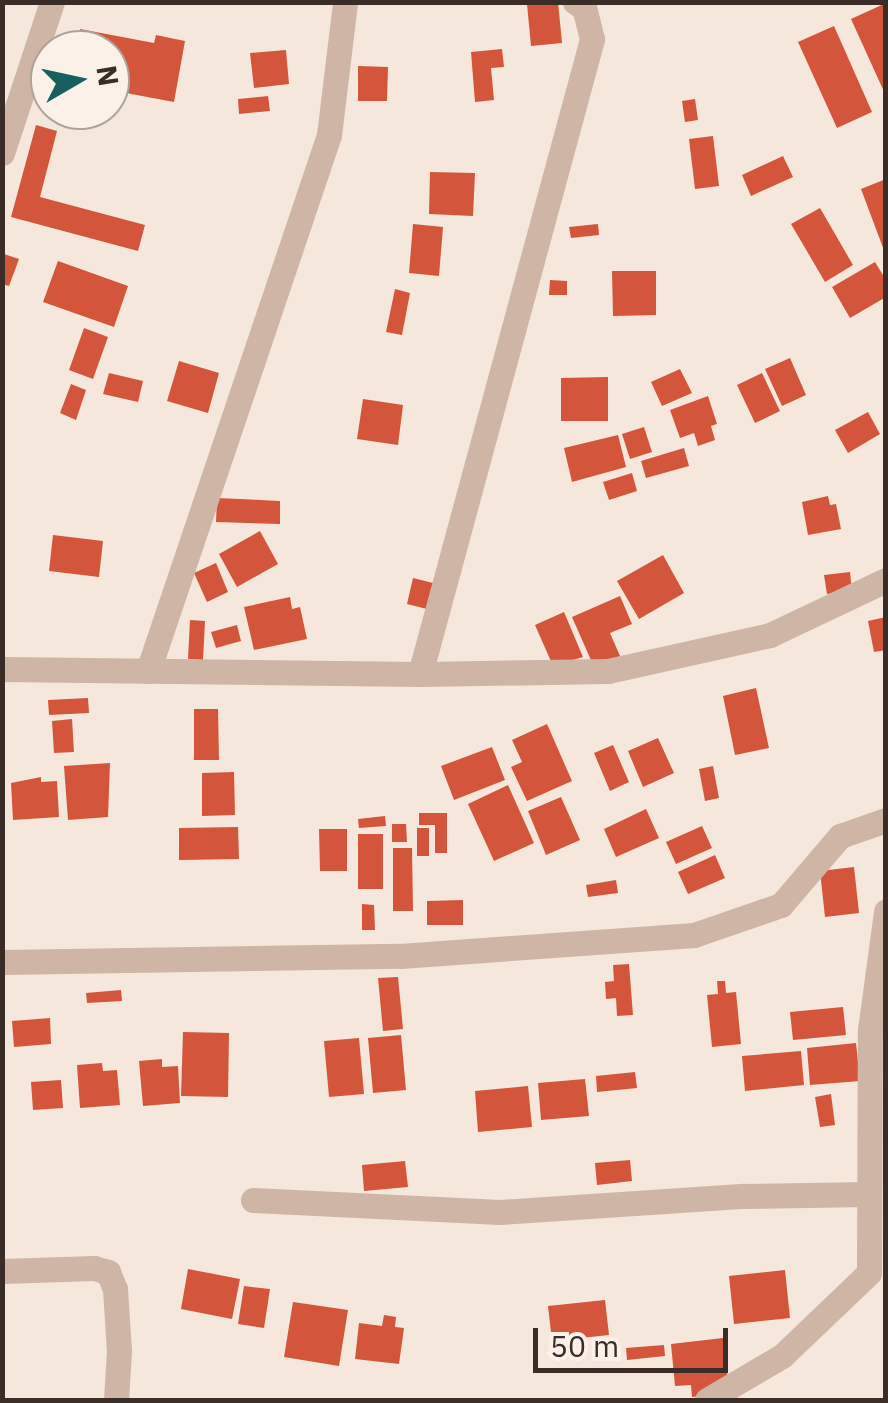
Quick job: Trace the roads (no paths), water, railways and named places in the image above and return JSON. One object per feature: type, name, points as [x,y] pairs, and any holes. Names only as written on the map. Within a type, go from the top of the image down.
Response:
[{"type":"street","points":[[2,153],[52,2]]},
{"type":"street","points":[[148,670],[330,135],[345,2]]},
{"type":"street","points":[[420,674],[592,39],[584,8],[575,2]]},
{"type":"street","points":[[2,669],[420,674],[608,670],[770,635],[886,580]]},
{"type":"street","points":[[2,962],[400,956],[694,935],[781,905],[840,836],[886,820]]},
{"type":"street","points":[[707,1400],[782,1356],[877,1278],[869,1194],[870,1030],[886,910]]},
{"type":"street","points":[[253,1200],[500,1212],[744,1196],[869,1194]]},
{"type":"street","points":[[2,1270],[94,1268],[108,1272],[115,1289],[117,1320],[116,1400]]}]
